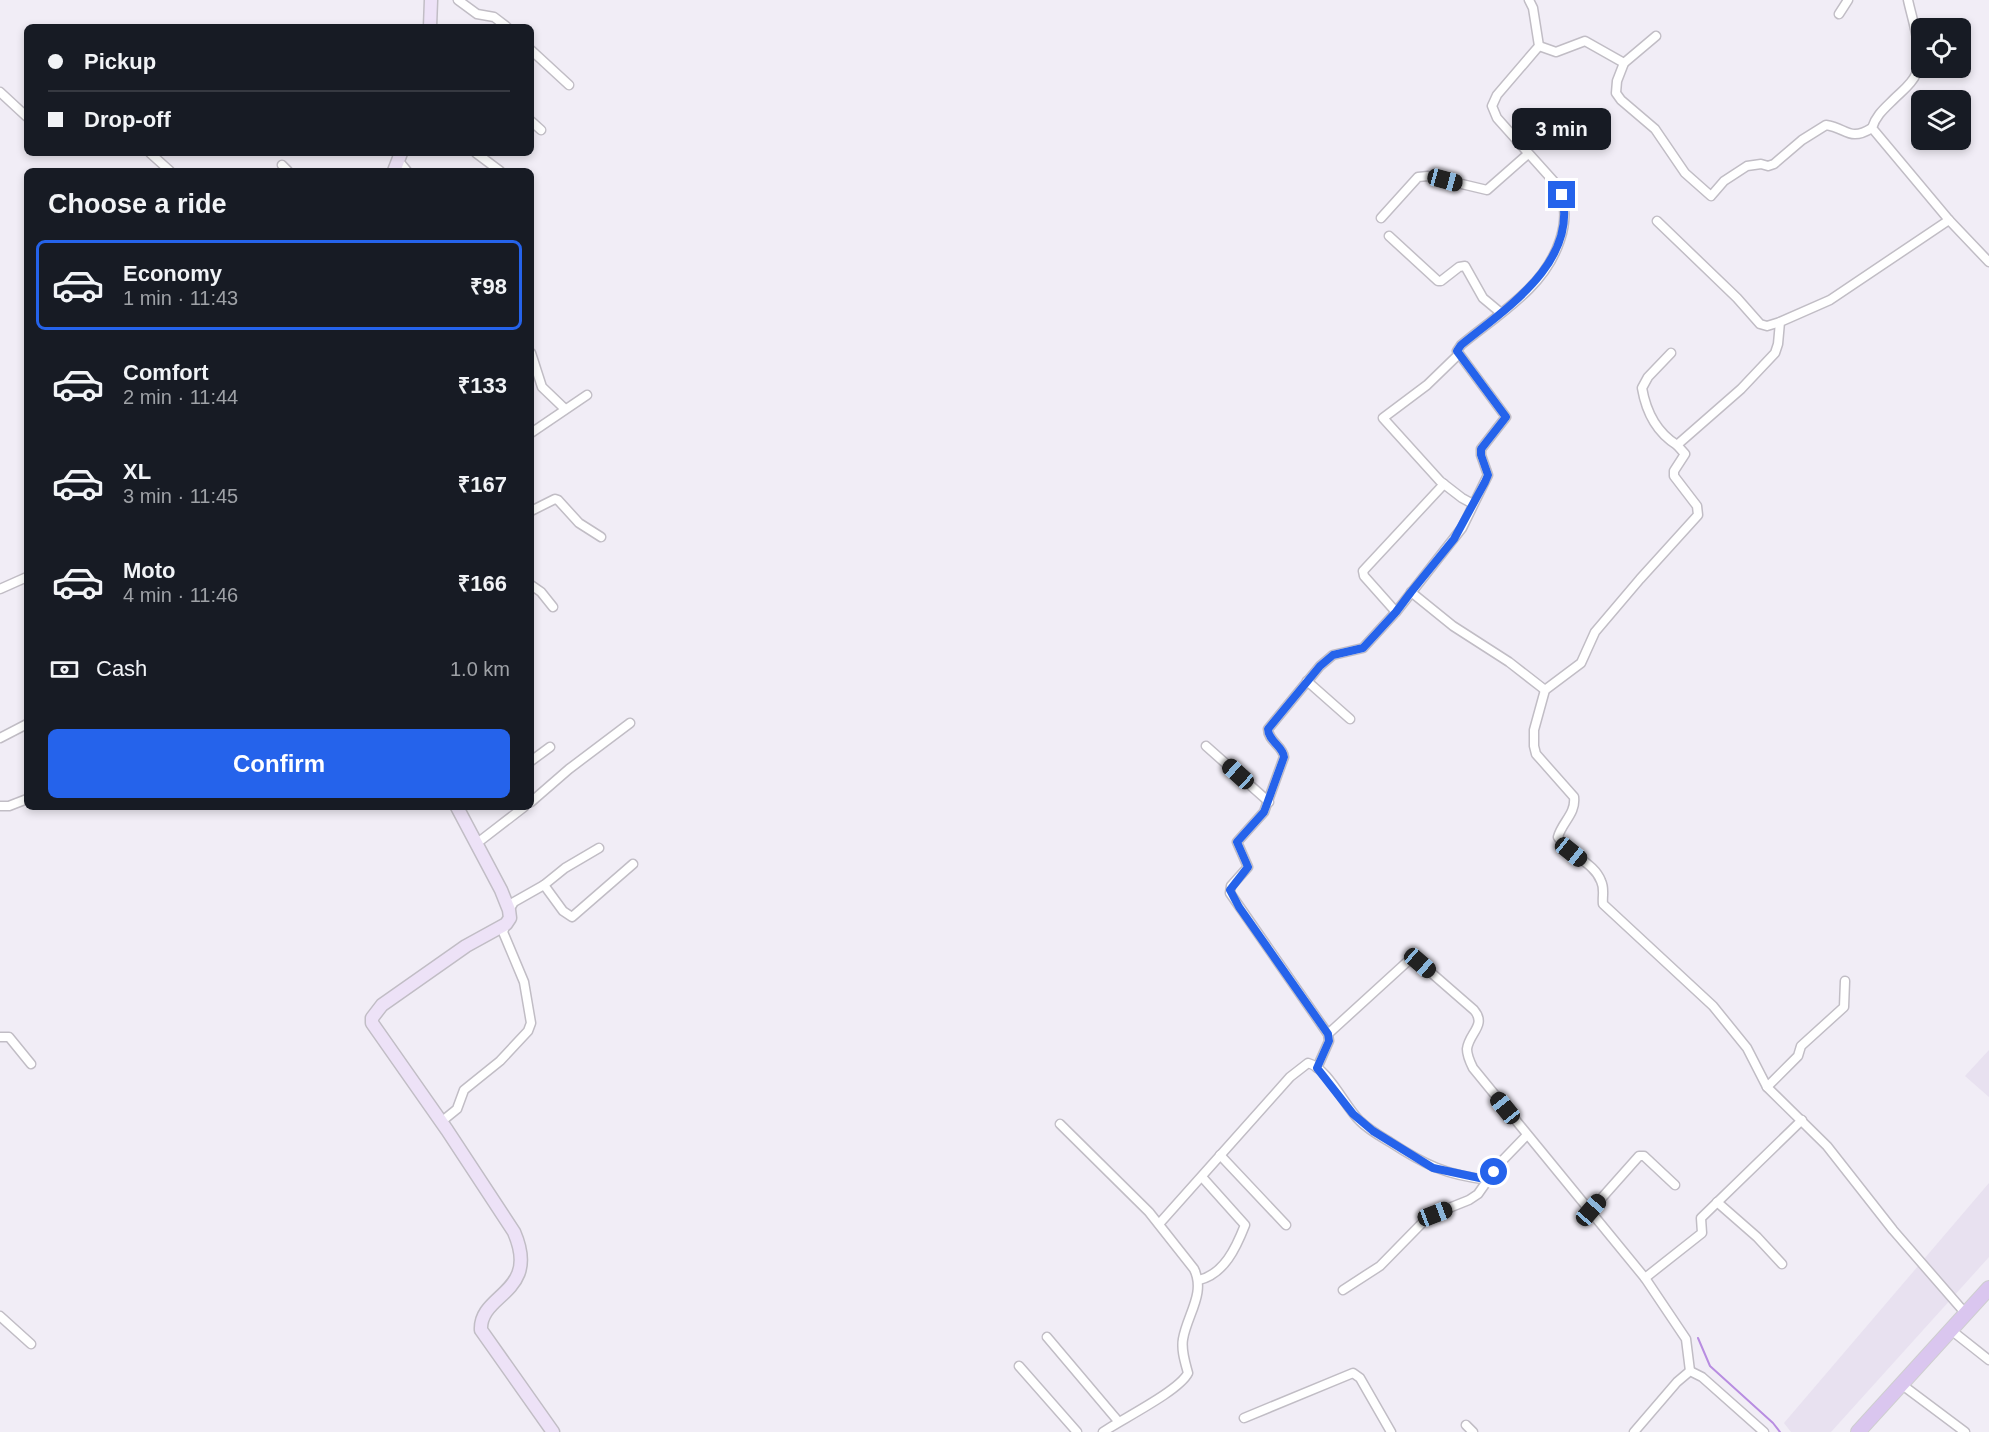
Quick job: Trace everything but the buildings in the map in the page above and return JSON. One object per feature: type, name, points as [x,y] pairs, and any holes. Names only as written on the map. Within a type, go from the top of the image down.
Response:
[{"type":"main road","points":[[1858,1432],[1989,1288]]},
{"type":"street","points":[[431,0],[431,24]]},
{"type":"street","points":[[458,0],[477,14],[494,17],[503,24]]},
{"type":"street","points":[[1317,1068],[1329,1041],[1328,1034],[1230,893],[1231,886],[1248,867],[1237,842],[1264,812],[1285,754],[1267,732],[1320,666],[1333,655],[1363,648],[1396,612],[1454,539],[1488,475],[1481,449],[1506,417],[1457,351],[1461,345],[1530,289],[1545,268],[1565,227],[1565,206],[1557,185],[1497,118],[1492,106],[1497,95],[1539,46],[1533,8],[1529,0]]},
{"type":"street","points":[[1839,14],[1848,0]]},
{"type":"street","points":[[1656,36],[1624,63],[1617,81],[1616,93],[1655,129],[1685,173],[1711,196],[1724,182],[1747,166],[1774,164],[1802,140],[1826,125],[1851,135],[1861,135],[1872,128],[1881,111],[1911,82],[1919,67],[1908,0]]},
{"type":"street","points":[[1539,46],[1556,52],[1585,41],[1624,63]]},
{"type":"street","points":[[534,53],[569,85]]},
{"type":"street","points":[[0,93],[24,114]]},
{"type":"street","points":[[534,124],[541,130]]},
{"type":"street","points":[[1872,128],[1989,262]]},
{"type":"street","points":[[1381,218],[1418,177],[1428,176],[1487,190],[1528,154]]},
{"type":"street","points":[[153,156],[167,168]]},
{"type":"street","points":[[480,156],[496,168]]},
{"type":"street","points":[[1658,221],[1737,298],[1760,324],[1767,326],[1830,300],[1950,220]]},
{"type":"street","points":[[1389,236],[1438,281],[1459,267],[1465,266],[1483,298],[1501,313]]},
{"type":"street","points":[[1677,445],[1741,389],[1775,353],[1780,322]]},
{"type":"street","points":[[1671,352],[1648,377],[1642,388],[1653,421],[1685,454],[1674,471],[1674,476],[1697,506],[1698,515],[1595,632],[1581,663],[1545,690],[1534,730],[1533,746],[1541,760],[1571,791],[1575,804],[1573,812],[1558,834],[1560,840],[1598,875],[1604,889],[1603,904],[1606,909],[1713,1006],[1747,1048],[1767,1087],[1839,1160],[1893,1230],[1966,1314]]},
{"type":"street","points":[[1459,354],[1428,385],[1383,418],[1415,456],[1444,484],[1473,504]]},
{"type":"street","points":[[534,362],[542,387],[565,409]]},
{"type":"street","points":[[534,431],[587,395]]},
{"type":"street","points":[[1396,612],[1366,579],[1363,571],[1444,484]]},
{"type":"street","points":[[534,509],[555,498],[579,523],[601,537]]},
{"type":"street","points":[[0,589],[24,578]]},
{"type":"street","points":[[534,587],[553,607]]},
{"type":"street","points":[[1411,592],[1454,626],[1509,662],[1545,690]]},
{"type":"street","points":[[1307,681],[1350,719]]},
{"type":"street","points":[[534,799],[569,769],[630,723]]},
{"type":"street","points":[[0,738],[24,726]]},
{"type":"street","points":[[1206,746],[1269,802]]},
{"type":"street","points":[[534,759],[550,747]]},
{"type":"street","points":[[0,806],[9,806],[24,800]]},
{"type":"street","points":[[441,1122],[457,1109],[464,1090],[500,1061],[528,1031],[531,1023],[524,982],[503,932],[510,918],[509,910],[501,890],[459,810]]},
{"type":"street","points":[[476,844],[520,810]]},
{"type":"street","points":[[509,910],[514,902],[599,848]]},
{"type":"street","points":[[544,885],[563,911],[572,917],[633,864]]},
{"type":"street","points":[[506,924],[466,946],[382,1005],[372,1018],[375,1029],[441,1122],[514,1232],[520,1248],[521,1261],[518,1273],[511,1287],[485,1314],[481,1322],[481,1330],[553,1432]]},
{"type":"street","points":[[1328,1034],[1408,961],[1414,960],[1479,1016],[1479,1022],[1469,1041],[1467,1051],[1473,1068],[1645,1278],[1686,1339],[1690,1371]]},
{"type":"street","points":[[1767,1087],[1798,1056],[1801,1046],[1844,1007],[1845,981]]},
{"type":"street","points":[[0,1037],[9,1037],[31,1064]]},
{"type":"street","points":[[1159,1224],[1290,1077],[1304,1065],[1313,1065],[1317,1068],[1353,1114],[1373,1131],[1433,1168],[1483,1179]]},
{"type":"street","points":[[1645,1278],[1702,1233],[1700,1219],[1802,1120]]},
{"type":"street","points":[[1060,1124],[1130,1192],[1159,1224],[1194,1269],[1199,1280],[1199,1289],[1183,1340],[1188,1373],[1185,1378],[1158,1399],[1103,1432]]},
{"type":"street","points":[[1343,1290],[1380,1266],[1430,1216],[1478,1194],[1483,1179],[1527,1135]]},
{"type":"street","points":[[1220,1155],[1286,1225]]},
{"type":"street","points":[[1591,1210],[1640,1156],[1644,1156],[1675,1185]]},
{"type":"street","points":[[1199,1280],[1211,1277],[1218,1272],[1237,1243],[1245,1225],[1202,1177]]},
{"type":"street","points":[[1718,1202],[1757,1237],[1782,1264]]},
{"type":"street","points":[[0,1316],[31,1344]]},
{"type":"street","points":[[1951,1330],[1989,1360]]},
{"type":"street","points":[[1047,1337],[1115,1426]]},
{"type":"street","points":[[1019,1366],[1077,1432]]},
{"type":"street","points":[[1634,1432],[1677,1382],[1690,1371]]},
{"type":"street","points":[[1690,1371],[1702,1377],[1764,1432]]},
{"type":"street","points":[[1244,1418],[1353,1373],[1360,1378],[1391,1432]]},
{"type":"street","points":[[1901,1384],[1965,1432]]},
{"type":"shaded area","points":[[1989,1050],[1989,1097],[1965,1076]]},
{"type":"shaded area","points":[[1989,1183],[1989,1257],[1831,1432],[1791,1432],[1784,1423]]},
{"type":"waterway","points":[[1698,1338],[1710,1366],[1780,1432]]},
{"type":"route","points":[[1494,1172],[1489,1180],[1433,1168],[1373,1131],[1353,1114],[1317,1068],[1327,1049],[1328,1034],[1239,907],[1230,890],[1248,867],[1237,842],[1264,812],[1285,754],[1268,735],[1268,729],[1320,666],[1333,655],[1363,648],[1368,643],[1422,580],[1468,518],[1488,475],[1481,449],[1506,417],[1457,351],[1461,345],[1530,289],[1545,268],[1565,227],[1565,206],[1562,195]]}]
